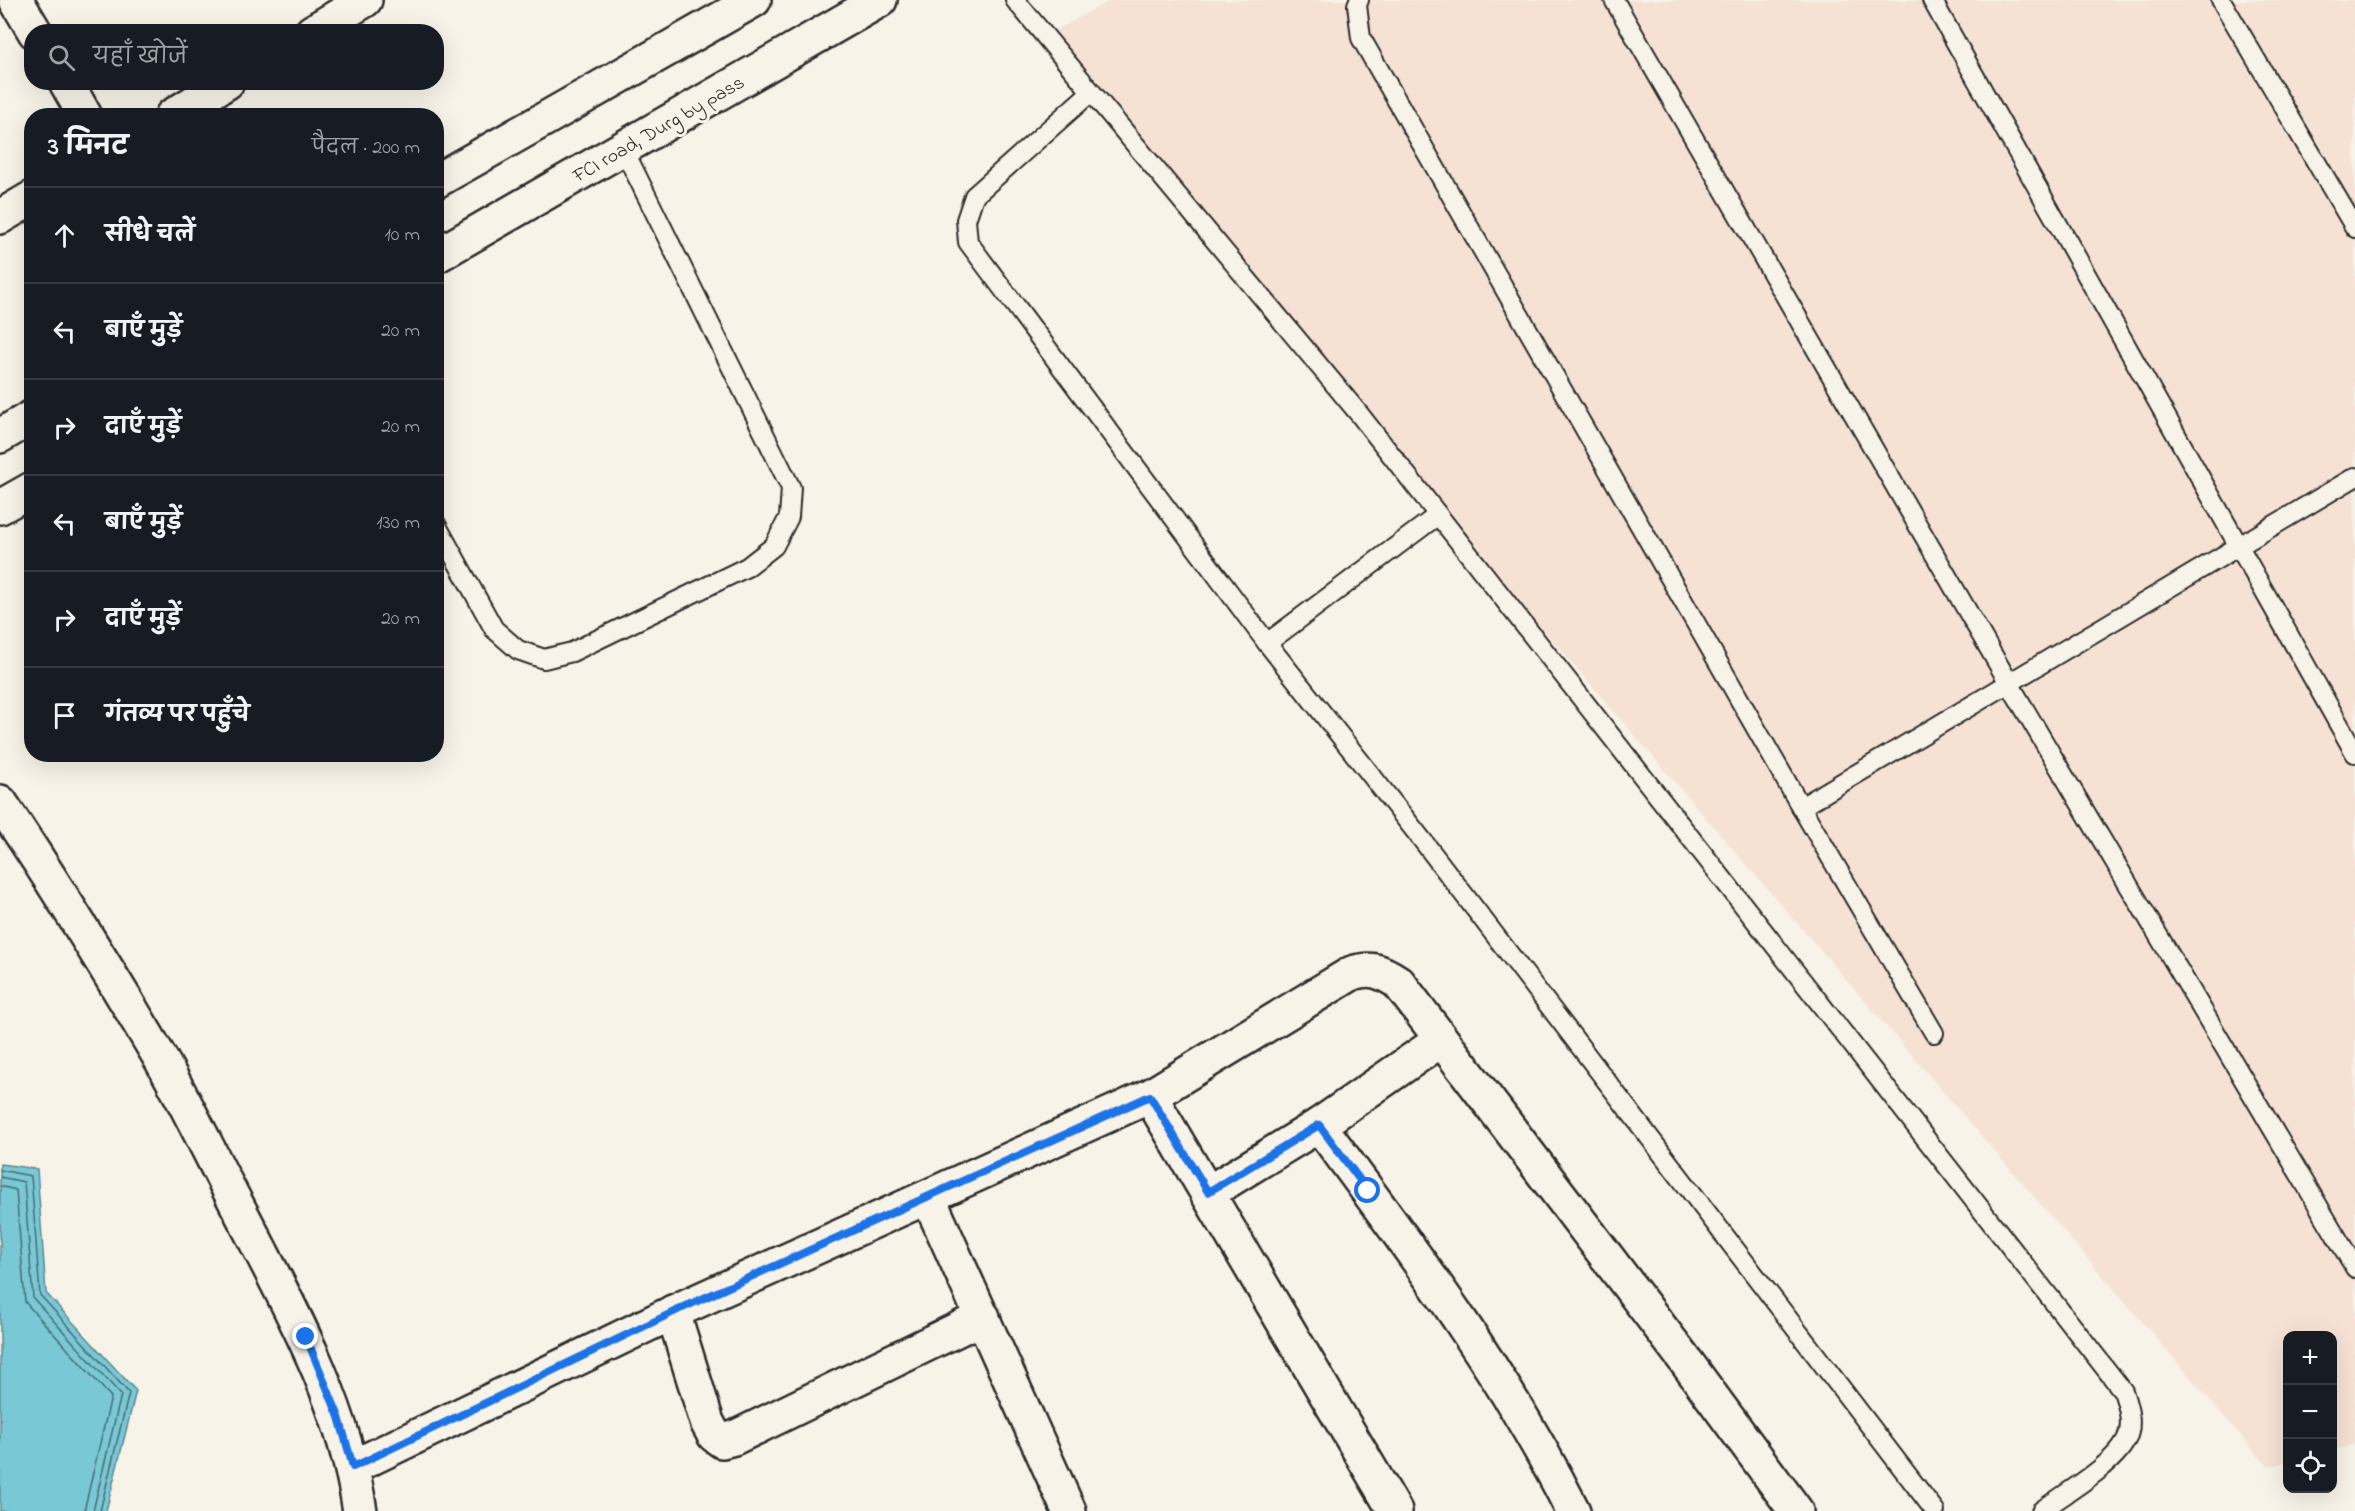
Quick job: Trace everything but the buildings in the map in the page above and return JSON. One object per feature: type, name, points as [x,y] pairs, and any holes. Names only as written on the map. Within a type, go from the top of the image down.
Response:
[{"type":"street","points":[[16,0],[30,24]]},
{"type":"street","points":[[325,24],[365,0]]},
{"type":"street","points":[[444,176],[754,0]]},
{"type":"street","name":"FCI road, Durg by pass","points":[[444,251],[880,0]]},
{"type":"street","points":[[70,90],[81,108]]},
{"type":"street","points":[[185,108],[214,90]]},
{"type":"street","points":[[0,217],[24,203]]},
{"type":"street","points":[[0,436],[24,422]]},
{"type":"street","points":[[0,507],[24,494]]},
{"type":"street","points":[[0,802],[43,866],[160,1058],[306,1337],[339,1417],[353,1467],[360,1511]]},
{"type":"street","points":[[353,1467],[673,1312],[1150,1096],[1353,973],[1367,969],[1383,972],[1398,982],[1682,1356],[1796,1511]]},
{"type":"street","points":[[1208,1192],[1319,1125],[1441,1040]]},
{"type":"street","points":[[1150,1096],[1395,1511]]},
{"type":"street","points":[[1319,1125],[1478,1344],[1545,1455],[1573,1511]]},
{"type":"street","points":[[928,1197],[1070,1511]]},
{"type":"street","points":[[673,1312],[707,1422],[714,1435],[722,1441],[734,1438],[983,1317]]},
{"type":"lane","points":[[1015,0],[1360,415],[2123,1391],[2130,1413],[2127,1440],[2109,1460],[2041,1511]]},
{"type":"lane","points":[[1359,0],[1357,5],[1361,38],[1801,807],[1934,1033]]},
{"type":"lane","points":[[1614,0],[2009,682],[2355,1268]]},
{"type":"lane","points":[[1932,0],[2355,753]]},
{"type":"lane","points":[[2222,0],[2355,228]]},
{"type":"lane","points":[[1091,92],[974,196],[966,220],[968,242],[1267,643],[1423,841],[1935,1511]]},
{"type":"lane","points":[[444,539],[494,629],[518,650],[544,659],[572,652],[747,567],[774,546],[789,517],[791,488],[624,148]]},
{"type":"lane","points":[[1801,807],[2355,477]]},
{"type":"lane","points":[[1267,643],[1438,515]]},
{"type":"shaded area","points":[[1111,0],[2355,0],[2355,1444],[2337,1449],[2337,1331],[2283,1331],[2283,1463],[2268,1467],[1034,42]]},
{"type":"water","points":[[0,1164],[37,1169],[46,1293],[136,1391],[106,1511],[0,1511]]},
{"type":"route","points":[[306,1337],[339,1417],[353,1467],[682,1308],[1150,1096],[1208,1192],[1319,1125],[1368,1191]]}]
